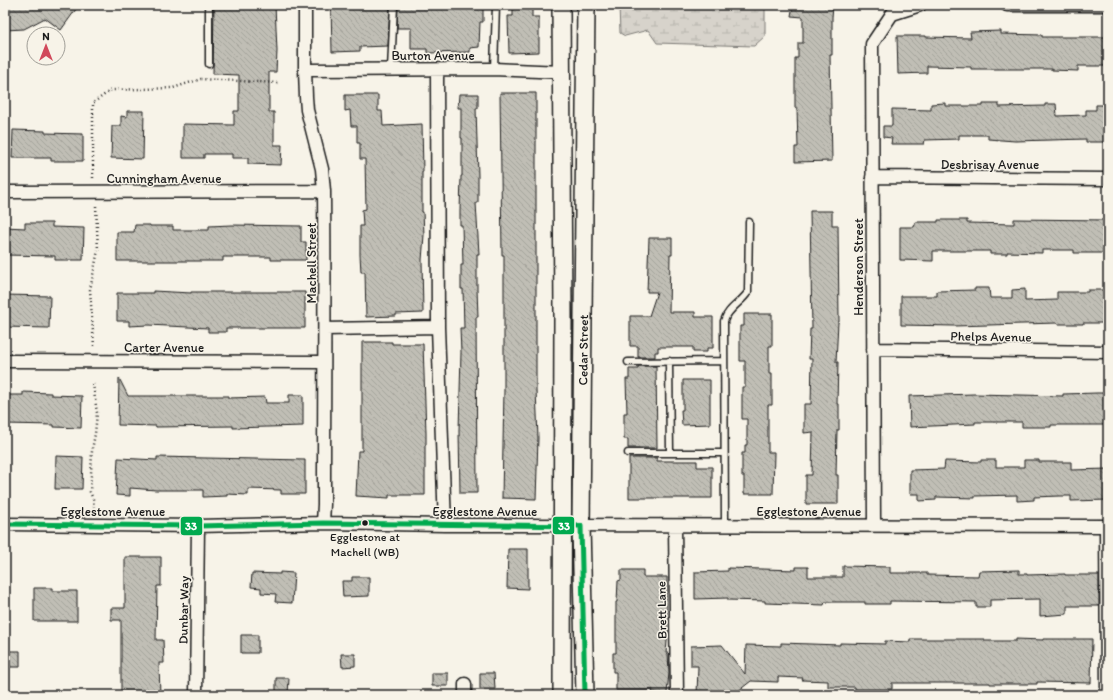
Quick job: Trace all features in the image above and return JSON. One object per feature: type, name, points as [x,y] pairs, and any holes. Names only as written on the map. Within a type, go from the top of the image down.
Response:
[{"type":"main road","name":"Cedar Street","points":[[561,5],[563,525],[562,695]]},
{"type":"main road","name":"Cedar Street","points":[[585,695],[582,526],[586,5]]},
{"type":"street","name":"Machell Street","points":[[306,5],[304,70],[307,110],[322,169],[324,191],[325,329],[323,523]]},
{"type":"street","points":[[888,10],[920,5]]},
{"type":"street","points":[[1007,5],[1108,6]]},
{"type":"street","name":"Henderson Street","points":[[874,525],[872,44],[888,10]]},
{"type":"street","name":"Burton Avenue","points":[[304,70],[494,69],[562,72]]},
{"type":"street","points":[[438,70],[438,327],[445,525]]},
{"type":"street","name":"Desbrisay Avenue","points":[[872,177],[1108,179]]},
{"type":"street","name":"Cunningham Avenue","points":[[5,192],[324,191]]},
{"type":"street","points":[[325,329],[438,327]]},
{"type":"street","name":"Phelps Avenue","points":[[873,349],[1108,352]]},
{"type":"street","name":"Carter Avenue","points":[[5,361],[324,362]]},
{"type":"street","name":"Egglestone Avenue","points":[[5,524],[198,526],[323,523],[582,526],[1107,526]]},
{"type":"street","name":"Dunbar Way","points":[[196,695],[198,526]]},
{"type":"street","name":"Brett Lane","points":[[675,526],[677,695]]},
{"type":"street","points":[[1107,526],[1107,695]]},
{"type":"lane","points":[[209,5],[209,64]]},
{"type":"lane","points":[[391,69],[394,5]]},
{"type":"lane","points":[[494,69],[496,5]]},
{"type":"lane","points":[[724,525],[724,321],[729,311],[745,297],[748,292],[749,222]]},
{"type":"lane","points":[[628,362],[724,361]]},
{"type":"lane","points":[[669,362],[670,453]]},
{"type":"lane","points":[[628,454],[724,453]]},
{"type":"path","points":[[94,178],[93,103],[111,90],[173,88],[201,79],[278,83]]},
{"type":"path","points":[[94,346],[90,290],[98,250],[96,206]]},
{"type":"path","points":[[94,384],[97,413],[96,434],[92,450],[90,492],[94,507]]},
{"type":"green space","points":[[619,5],[765,5],[765,36],[754,46],[657,43],[648,30],[625,36],[620,33]]},
{"type":"building","points":[[5,5],[79,5],[64,26],[56,26],[45,18],[30,26],[26,26],[24,29],[5,30]]},
{"type":"building","points":[[214,5],[275,5],[277,51],[276,72],[269,72],[269,112],[274,112],[274,145],[282,145],[281,165],[248,164],[248,158],[232,158],[232,154],[204,154],[204,158],[183,158],[183,124],[234,125],[234,111],[239,111],[239,75],[213,74]]},
{"type":"building","points":[[331,5],[390,5],[388,46],[360,47],[360,51],[332,52]]},
{"type":"building","points":[[398,5],[483,5],[483,22],[480,22],[479,47],[470,48],[470,52],[427,53],[427,49],[411,49],[411,28],[397,28]]},
{"type":"building","points":[[793,5],[833,5],[832,55],[830,55],[832,161],[795,162],[795,147],[798,147],[797,108],[795,108],[795,58],[798,58],[798,43],[803,43],[803,17],[791,16]]},
{"type":"building","points":[[513,8],[532,8],[532,17],[539,17],[539,52],[509,53],[508,16],[513,16]]},
{"type":"building","points":[[1001,31],[1001,34],[1042,35],[1042,37],[1108,37],[1108,66],[1078,66],[1078,71],[1052,69],[971,69],[971,67],[927,66],[927,73],[898,74],[897,36],[971,38],[970,32]]},
{"type":"building","points":[[500,93],[536,93],[536,390],[538,438],[536,499],[502,498],[504,255],[502,255]]},
{"type":"building","points":[[459,94],[478,94],[478,108],[476,108],[478,203],[476,203],[479,254],[477,254],[478,317],[476,317],[477,493],[460,493],[460,328],[464,328],[463,289],[461,289],[461,265],[463,265],[462,225],[460,225],[462,138],[461,108],[458,108]]},
{"type":"building","points":[[345,95],[378,95],[378,111],[382,111],[383,126],[422,124],[422,212],[424,235],[422,260],[423,313],[366,317],[365,272],[361,272],[360,255],[360,226],[363,226],[362,210],[366,209],[365,159],[360,159],[360,143],[357,143],[357,126],[351,126],[350,110],[345,111]]},
{"type":"building","points":[[945,103],[945,106],[983,106],[983,104],[999,104],[999,107],[1045,106],[1045,104],[1056,104],[1057,116],[1086,115],[1086,110],[1096,110],[1096,105],[1108,105],[1108,142],[1086,142],[1086,139],[1015,141],[988,139],[988,135],[959,135],[959,139],[925,140],[924,144],[891,144],[892,138],[883,137],[883,126],[892,126],[892,109],[931,110],[931,104]]},
{"type":"building","points":[[127,111],[144,111],[143,159],[111,158],[112,126],[121,126],[121,116],[127,117]]},
{"type":"building","points":[[13,130],[83,134],[83,161],[51,161],[51,158],[12,158]]},
{"type":"building","points":[[810,211],[832,211],[832,225],[838,225],[839,322],[836,362],[838,362],[837,404],[839,404],[839,430],[837,430],[836,475],[838,475],[838,504],[806,504],[806,475],[812,475],[813,432],[804,433],[804,404],[811,404],[812,359],[809,359],[810,329],[812,329]]},
{"type":"building","points":[[1014,219],[1108,220],[1108,253],[1074,253],[1074,250],[1042,250],[1042,253],[1007,252],[1007,254],[990,254],[990,251],[933,251],[933,261],[900,260],[900,227],[914,227],[916,222],[938,222],[938,220],[967,220],[967,223],[1014,224]]},
{"type":"building","points":[[25,223],[52,223],[52,227],[84,228],[83,260],[55,260],[55,256],[5,255],[5,227],[25,228]]},
{"type":"building","points":[[135,225],[173,226],[173,230],[209,230],[209,226],[231,225],[301,226],[301,242],[306,242],[306,260],[271,260],[271,257],[223,257],[223,261],[117,261],[117,232],[134,232]]},
{"type":"building","points":[[649,238],[672,238],[672,255],[670,255],[669,312],[695,312],[695,317],[713,317],[713,348],[707,348],[707,352],[693,352],[693,347],[658,347],[658,352],[655,352],[655,357],[638,357],[638,346],[630,346],[630,316],[649,316],[657,292],[647,292]]},
{"type":"building","points":[[975,288],[989,288],[990,298],[1012,298],[1012,290],[1025,289],[1025,301],[1057,300],[1057,292],[1088,292],[1088,290],[1107,290],[1108,323],[954,326],[901,325],[901,296],[937,296],[937,291],[975,290]]},
{"type":"building","points":[[153,291],[191,293],[305,292],[305,328],[226,328],[226,332],[208,332],[208,328],[148,325],[129,326],[129,321],[117,321],[117,293],[153,293]]},
{"type":"building","points":[[5,295],[50,296],[49,328],[5,327]]},
{"type":"building","points":[[744,314],[772,314],[772,346],[769,346],[769,374],[772,374],[772,405],[768,405],[768,452],[774,452],[773,494],[744,494],[742,453],[745,453],[745,445],[747,445],[747,419],[742,419],[742,387],[745,387],[745,361],[740,361],[740,326],[744,326]]},
{"type":"building","points":[[362,342],[423,344],[426,433],[425,495],[389,495],[389,498],[356,496],[358,451],[362,451]]},
{"type":"building","points":[[638,366],[656,366],[657,448],[628,448],[628,439],[624,439],[624,413],[627,413],[626,379],[629,379],[629,369],[638,369]]},
{"type":"building","points":[[119,378],[128,396],[228,396],[228,398],[265,397],[266,403],[289,403],[289,395],[303,395],[303,426],[233,428],[233,426],[156,427],[118,425]]},
{"type":"building","points":[[683,380],[710,380],[710,424],[682,425],[681,410],[683,410]]},
{"type":"building","points":[[23,392],[82,396],[81,428],[54,427],[54,425],[5,424],[5,395],[23,395]]},
{"type":"building","points":[[1108,393],[1108,425],[1051,425],[1051,427],[1022,427],[1022,422],[975,422],[975,424],[910,427],[909,396],[974,394],[1063,396],[1063,394]]},
{"type":"building","points":[[56,456],[83,457],[82,489],[55,489]]},
{"type":"building","points":[[157,457],[305,460],[305,494],[281,494],[281,490],[248,489],[248,495],[227,494],[227,496],[203,497],[203,490],[156,490],[130,488],[130,496],[116,495],[118,458],[157,460]]},
{"type":"building","points":[[629,458],[657,458],[657,461],[697,461],[697,467],[712,467],[712,498],[629,498]]},
{"type":"building","points":[[981,460],[996,460],[996,467],[1024,467],[1024,460],[1039,460],[1039,462],[1071,462],[1071,470],[1108,469],[1108,500],[1071,501],[1071,496],[1059,496],[1034,497],[1034,500],[1017,501],[1017,495],[975,496],[975,498],[936,497],[936,500],[919,501],[919,494],[910,494],[910,470],[944,469],[945,461],[981,462]]},
{"type":"building","points":[[508,549],[528,549],[528,589],[507,588]]},
{"type":"building","points":[[125,557],[161,557],[161,586],[157,586],[156,640],[163,640],[164,663],[159,663],[160,695],[121,695],[121,620],[111,620],[111,608],[125,608]]},
{"type":"building","points":[[843,566],[890,567],[890,573],[927,573],[927,575],[978,576],[979,571],[1019,570],[1019,574],[1027,575],[1099,575],[1099,606],[1067,606],[1067,614],[1040,616],[1040,599],[990,600],[990,607],[976,607],[976,602],[890,601],[890,604],[865,604],[865,602],[825,602],[824,605],[765,603],[765,601],[728,600],[728,598],[695,599],[695,572],[728,571],[728,568],[796,570],[796,567],[808,567],[808,577],[843,577]]},
{"type":"building","points":[[621,570],[643,570],[643,577],[667,577],[668,630],[666,653],[668,653],[669,673],[667,693],[652,692],[653,690],[616,690],[616,672],[613,672],[613,653],[616,653],[616,602],[618,581],[621,580]]},
{"type":"building","points":[[280,572],[294,573],[292,603],[275,602],[276,594],[261,593],[261,588],[251,587],[252,573],[280,574]]},
{"type":"building","points":[[352,577],[369,577],[369,596],[343,597],[342,581],[352,581]]},
{"type":"building","points":[[34,588],[52,588],[52,591],[77,591],[77,621],[34,621]]},
{"type":"building","points":[[241,635],[258,635],[258,653],[241,653]]},
{"type":"building","points":[[910,639],[985,639],[985,641],[1016,641],[1016,639],[1092,639],[1091,683],[892,683],[892,689],[855,689],[855,687],[828,687],[828,681],[778,677],[778,682],[751,681],[733,695],[697,695],[698,666],[691,666],[691,646],[722,645],[745,674],[746,645],[781,646],[781,643],[840,645],[840,643],[885,644],[885,641],[910,642]]},
{"type":"building","points":[[5,651],[20,651],[20,667],[5,667]]},
{"type":"building","points":[[341,654],[355,654],[355,666],[342,667]]},
{"type":"building","points":[[432,673],[448,673],[448,686],[432,686]]},
{"type":"building","points":[[480,673],[494,673],[495,689],[480,689]]},
{"type":"building","points":[[276,678],[289,678],[288,695],[276,694]]},
{"type":"transit line","name":"33","points":[[5,524],[198,526],[323,523],[581,526],[585,695]]},
{"type":"place","name":"Egglestone at Machell (WB)","points":[[365,523]]}]
